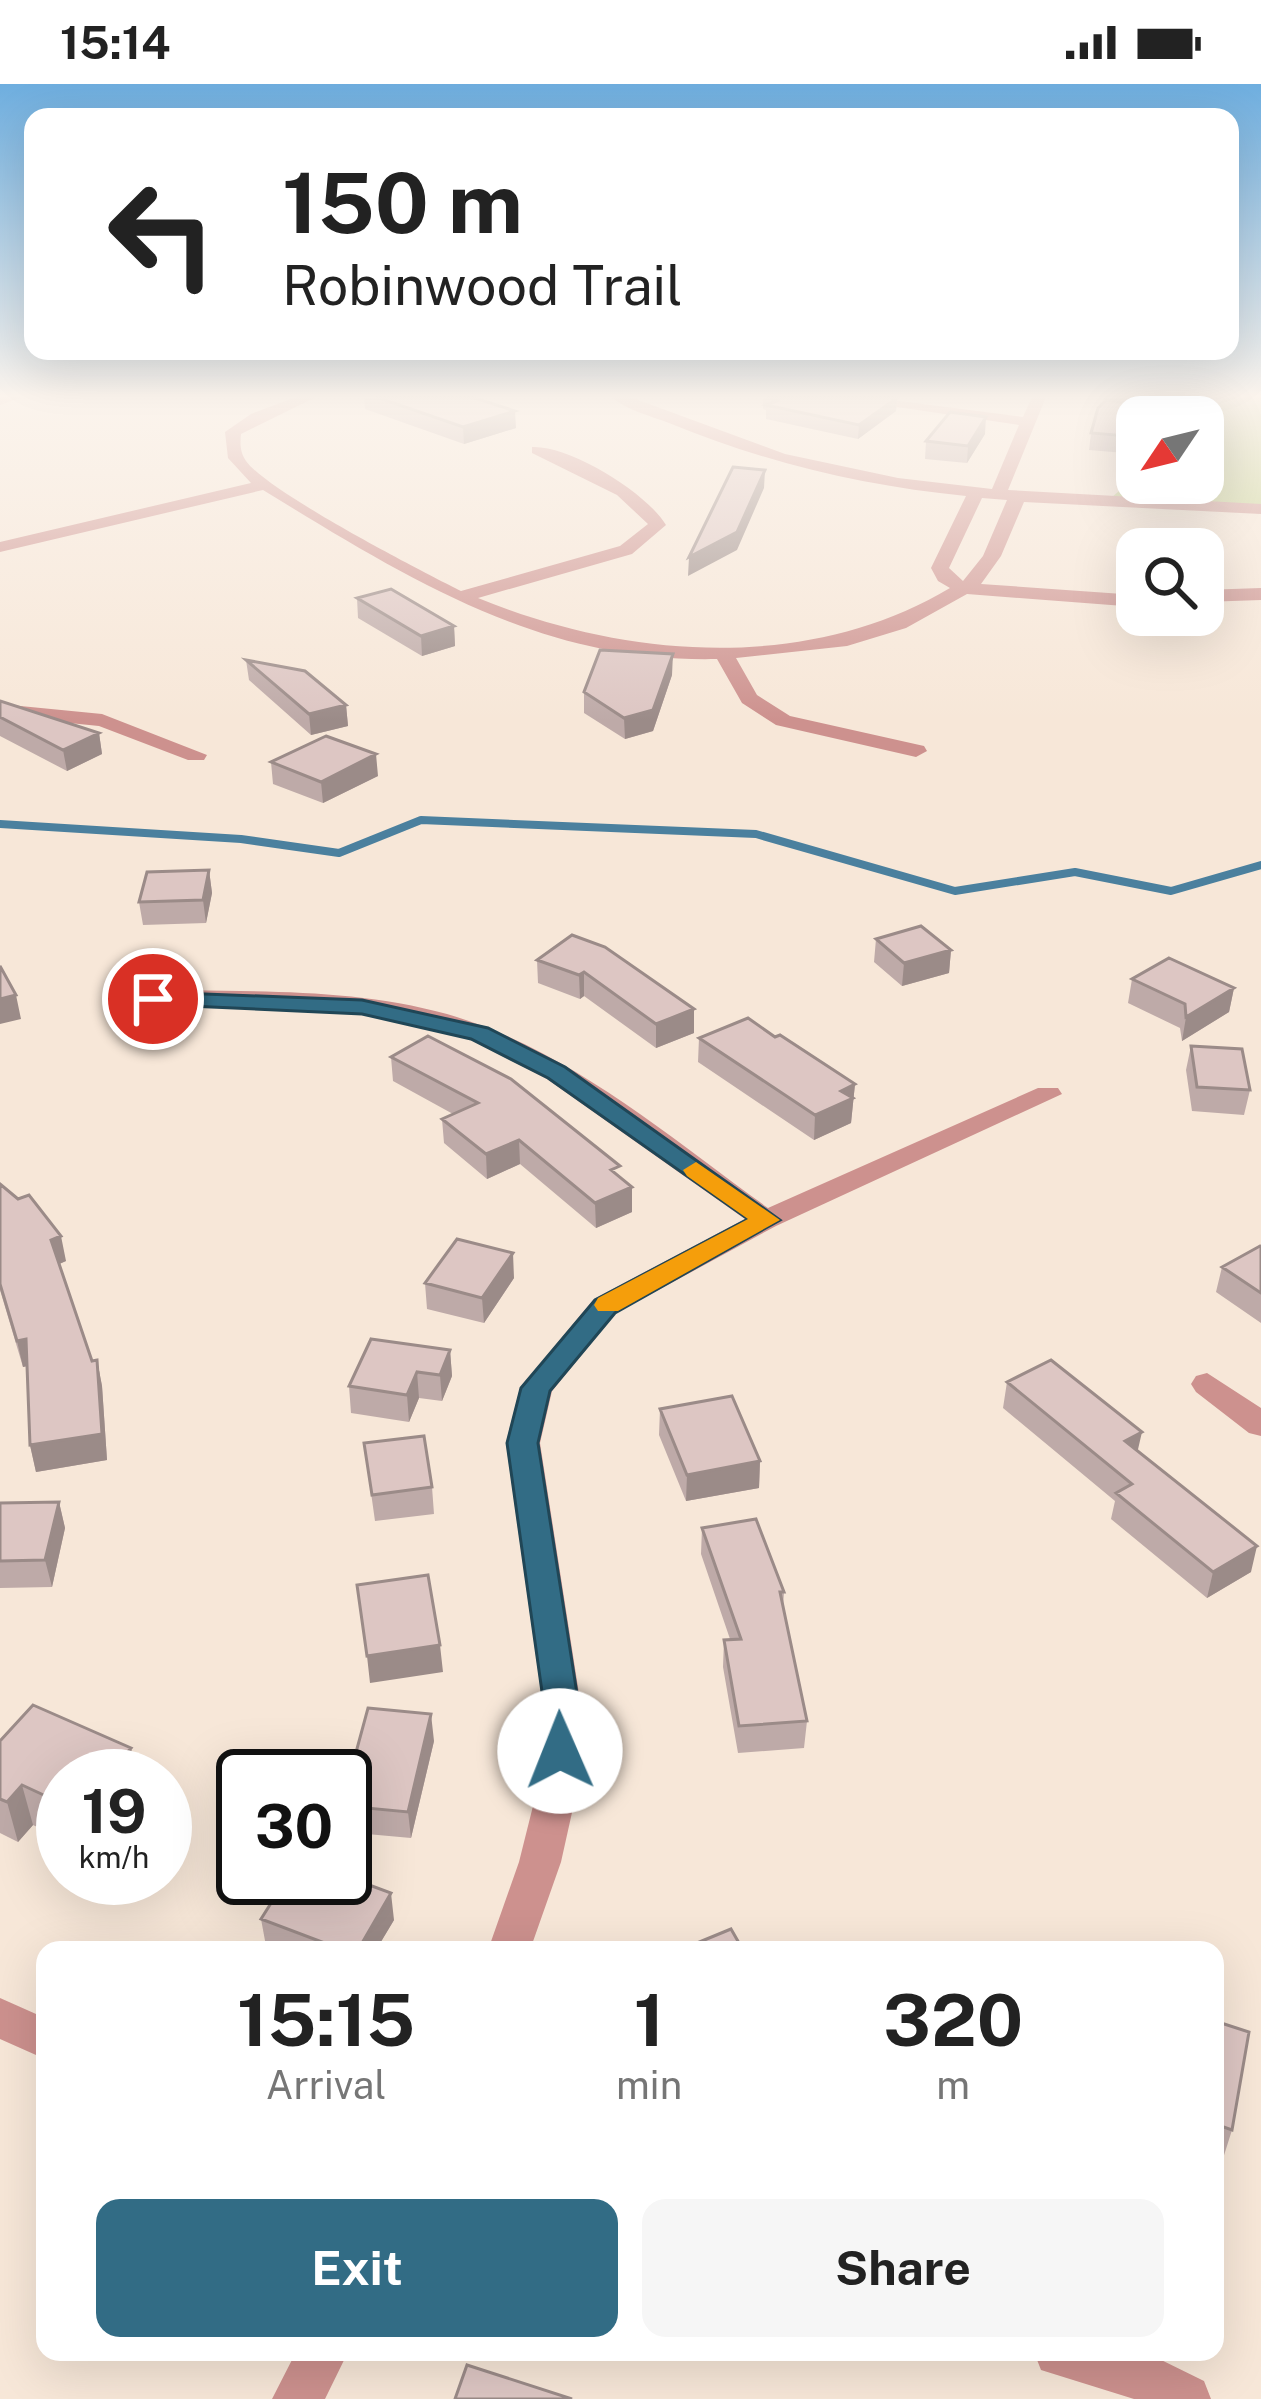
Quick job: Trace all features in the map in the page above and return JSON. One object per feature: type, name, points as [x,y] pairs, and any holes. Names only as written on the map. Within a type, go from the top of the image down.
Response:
[{"type":"street","points":[[0,547],[180,505]]},
{"type":"street","points":[[300,505],[459,598],[566,634],[624,646],[723,652],[818,644],[921,617],[978,578],[1004,505]]},
{"type":"street","points":[[459,598],[626,550],[657,525],[652,511],[643,505]]},
{"type":"street","points":[[970,505],[940,568],[944,577],[962,588],[1116,599]]},
{"type":"street","points":[[1202,505],[1261,509]]},
{"type":"street","points":[[0,528],[22,542]]},
{"type":"street","points":[[1224,596],[1261,595]]},
{"type":"street","points":[[723,652],[749,699],[783,721],[916,751]]},
{"type":"street","points":[[0,710],[102,720],[196,755]]},
{"type":"street","points":[[127,997],[362,1007],[479,1033],[557,1072],[766,1220]]},
{"type":"street","points":[[512,1941],[540,1862],[557,1790],[562,1713],[523,1443],[536,1388],[605,1306],[766,1220],[1048,1094]]},
{"type":"street","points":[[1207,1384],[1261,1425]]},
{"type":"street","points":[[0,2018],[36,2034]]},
{"type":"street","points":[[297,2399],[318,2361]]},
{"type":"street","points":[[1091,2361],[1140,2375],[1186,2399]]},
{"type":"building","points":[[714,505],[749,505],[737,532],[689,557]]},
{"type":"building","points":[[391,589],[454,626],[421,636],[357,598]]},
{"type":"building","points":[[600,650],[673,654],[653,710],[624,718],[584,692]]},
{"type":"building","points":[[246,660],[305,671],[346,705],[309,714]]},
{"type":"building","points":[[0,701],[99,733],[63,750],[0,717]]},
{"type":"building","points":[[326,736],[376,754],[321,782],[271,762]]},
{"type":"building","points":[[209,870],[203,900],[139,902],[147,872]]},
{"type":"building","points":[[921,926],[951,950],[904,963],[876,939]]},
{"type":"building","points":[[572,935],[605,947],[694,1009],[656,1024],[584,972],[579,975],[537,960]]},
{"type":"building","points":[[1169,958],[1234,988],[1186,1017],[1185,1004],[1132,979]]},
{"type":"building","points":[[0,966],[16,995],[0,999]]},
{"type":"building","points":[[748,1018],[855,1084],[841,1091],[853,1098],[815,1115],[699,1038]]},
{"type":"building","points":[[428,1036],[511,1079],[620,1166],[611,1170],[632,1187],[595,1203],[519,1140],[486,1154],[442,1119],[478,1103],[391,1057]]},
{"type":"building","points":[[1191,1046],[1242,1049],[1250,1090],[1197,1087]]},
{"type":"building","points":[[0,1184],[18,1199],[29,1195],[61,1236],[51,1240],[92,1361],[97,1360],[102,1434],[30,1445],[26,1339],[17,1341],[0,1284]]},
{"type":"building","points":[[457,1239],[513,1253],[482,1298],[425,1283]]},
{"type":"building","points":[[1261,1247],[1261,1293],[1222,1267]]},
{"type":"building","points":[[371,1339],[450,1350],[440,1375],[417,1372],[407,1395],[349,1386]]},
{"type":"building","points":[[1051,1360],[1142,1432],[1125,1441],[1257,1546],[1213,1572],[1116,1493],[1132,1484],[1007,1382]]},
{"type":"building","points":[[732,1396],[760,1461],[687,1475],[660,1409]]},
{"type":"building","points":[[424,1436],[432,1487],[372,1495],[364,1443]]},
{"type":"building","points":[[59,1502],[45,1560],[0,1561],[0,1503]]},
{"type":"building","points":[[756,1519],[784,1592],[780,1592],[807,1721],[739,1726],[724,1640],[741,1639],[702,1528]]},
{"type":"building","points":[[428,1575],[440,1645],[367,1656],[357,1585]]},
{"type":"building","points":[[33,1705],[131,1748],[36,1749],[36,1791],[22,1785],[7,1802],[0,1799],[0,1741]]},
{"type":"building","points":[[368,1708],[431,1714],[408,1812],[372,1809],[372,1749],[357,1749]]},
{"type":"building","points":[[372,1886],[391,1893],[363,1941],[319,1941],[261,1919],[270,1905],[372,1905]]},
{"type":"building","points":[[731,1929],[738,1941],[702,1941]]},
{"type":"building","points":[[1224,2024],[1249,2032],[1232,2130],[1224,2127]]},
{"type":"building","points":[[467,2365],[572,2399],[455,2399]]},
{"type":"waterway","points":[[0,824],[241,839],[339,853],[421,820],[756,834],[955,891],[1075,872],[1171,891],[1261,865]]},
{"type":"slow traffic","points":[[608,1305],[766,1220],[696,1170]]},
{"type":"route","points":[[153,999],[362,1007],[479,1033],[557,1072],[766,1220],[605,1306],[536,1388],[523,1443],[562,1713],[560,1751]]}]
